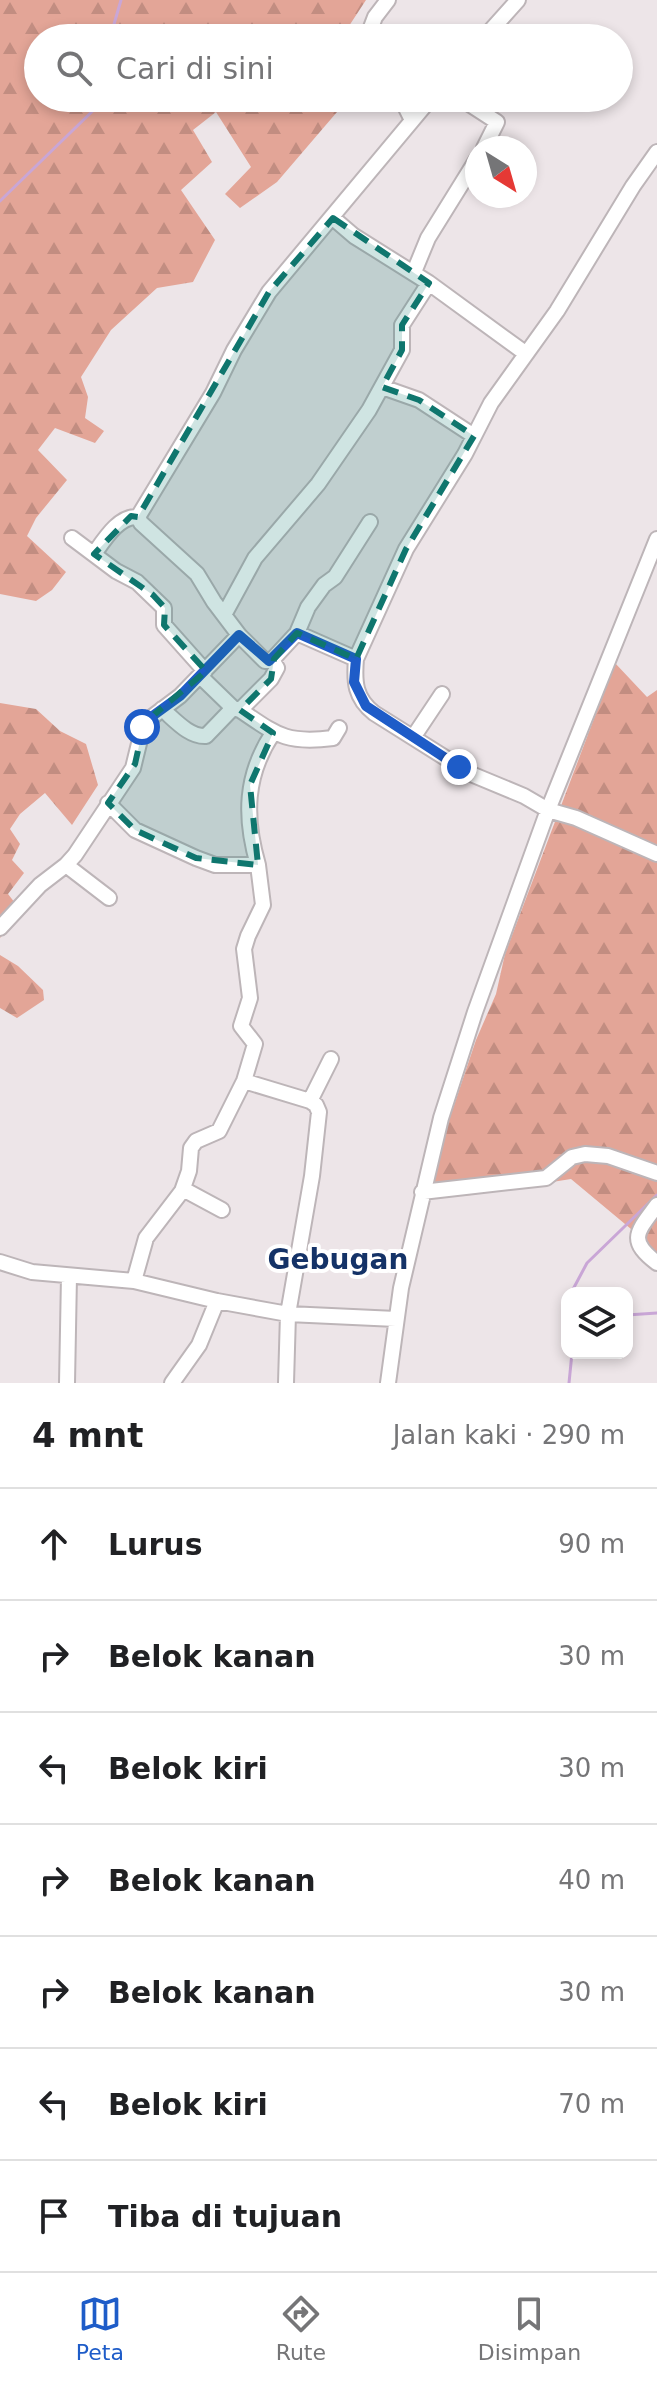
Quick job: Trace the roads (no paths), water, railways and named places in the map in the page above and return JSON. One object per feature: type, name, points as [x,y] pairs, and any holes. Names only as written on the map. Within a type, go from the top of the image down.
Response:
[{"type":"street","points":[[372,24],[388,0]]},
{"type":"street","points":[[497,24],[518,0]]},
{"type":"street","points":[[408,112],[412,120]]},
{"type":"street","points":[[138,517],[213,393],[261,304],[419,112]]},
{"type":"street","points":[[482,112],[497,122],[491,136]]},
{"type":"street","points":[[657,152],[557,311],[491,403],[406,549],[356,659],[354,682],[361,701],[374,713],[471,774],[524,796],[548,810],[576,818],[657,854]]},
{"type":"street","points":[[414,272],[428,238],[465,178]]},
{"type":"street","points":[[333,218],[354,236],[414,272],[525,353]]},
{"type":"street","points":[[224,615],[255,558],[318,484],[382,387],[402,350],[402,325],[429,283]]},
{"type":"street","points":[[382,387],[419,400],[474,436]]},
{"type":"street","points":[[94,554],[121,522],[131,516],[138,517]]},
{"type":"street","points":[[138,517],[197,574],[239,635],[265,661],[272,660],[297,633],[308,607],[324,585],[335,577],[370,522]]},
{"type":"street","points":[[72,538],[153,595],[164,608],[164,625],[236,709],[289,740],[329,739],[339,728]]},
{"type":"street","points":[[388,1383],[396,1319],[422,1192],[464,1044],[548,810],[657,539]]},
{"type":"street","points":[[297,633],[356,659]]},
{"type":"street","points":[[0,928],[40,885],[66,865],[135,764],[144,723],[203,673],[239,635]]},
{"type":"street","points":[[162,709],[191,733],[206,736],[271,679],[277,668],[272,660]]},
{"type":"street","points":[[414,736],[442,694]]},
{"type":"street","points":[[134,1281],[146,1238],[176,1203],[183,1189],[189,1171],[191,1148],[196,1141],[219,1131],[244,1081],[255,1044],[241,1026],[250,998],[244,949],[263,905],[258,865],[251,841],[250,785],[260,753],[273,733]]},
{"type":"street","points":[[108,803],[135,830],[196,858],[215,865],[258,865]]},
{"type":"street","points":[[66,865],[109,898]]},
{"type":"street","points":[[310,1101],[331,1059]]},
{"type":"street","points":[[244,1081],[310,1101],[316,1105],[319,1121],[288,1314],[286,1383]]},
{"type":"street","points":[[422,1192],[546,1178],[572,1157],[585,1154],[608,1156],[657,1173]]},
{"type":"street","points":[[183,1189],[222,1210]]},
{"type":"street","points":[[657,1205],[641,1228],[638,1240],[644,1255],[657,1263]]},
{"type":"street","points":[[0,1262],[21,1271],[134,1281],[288,1314],[396,1319]]},
{"type":"street","points":[[67,1383],[69,1276]]},
{"type":"street","points":[[172,1383],[199,1345],[217,1301]]},
{"type":"waterway","points":[[114,24],[121,0]]},
{"type":"waterway","points":[[0,201],[92,112]]},
{"type":"waterway","points":[[574,1287],[587,1263],[657,1195]]},
{"type":"waterway","points":[[633,1315],[657,1313]]},
{"type":"waterway","points":[[569,1383],[571,1359]]},
{"type":"district","name":"Gebugan","points":[[338,1259]]}]
